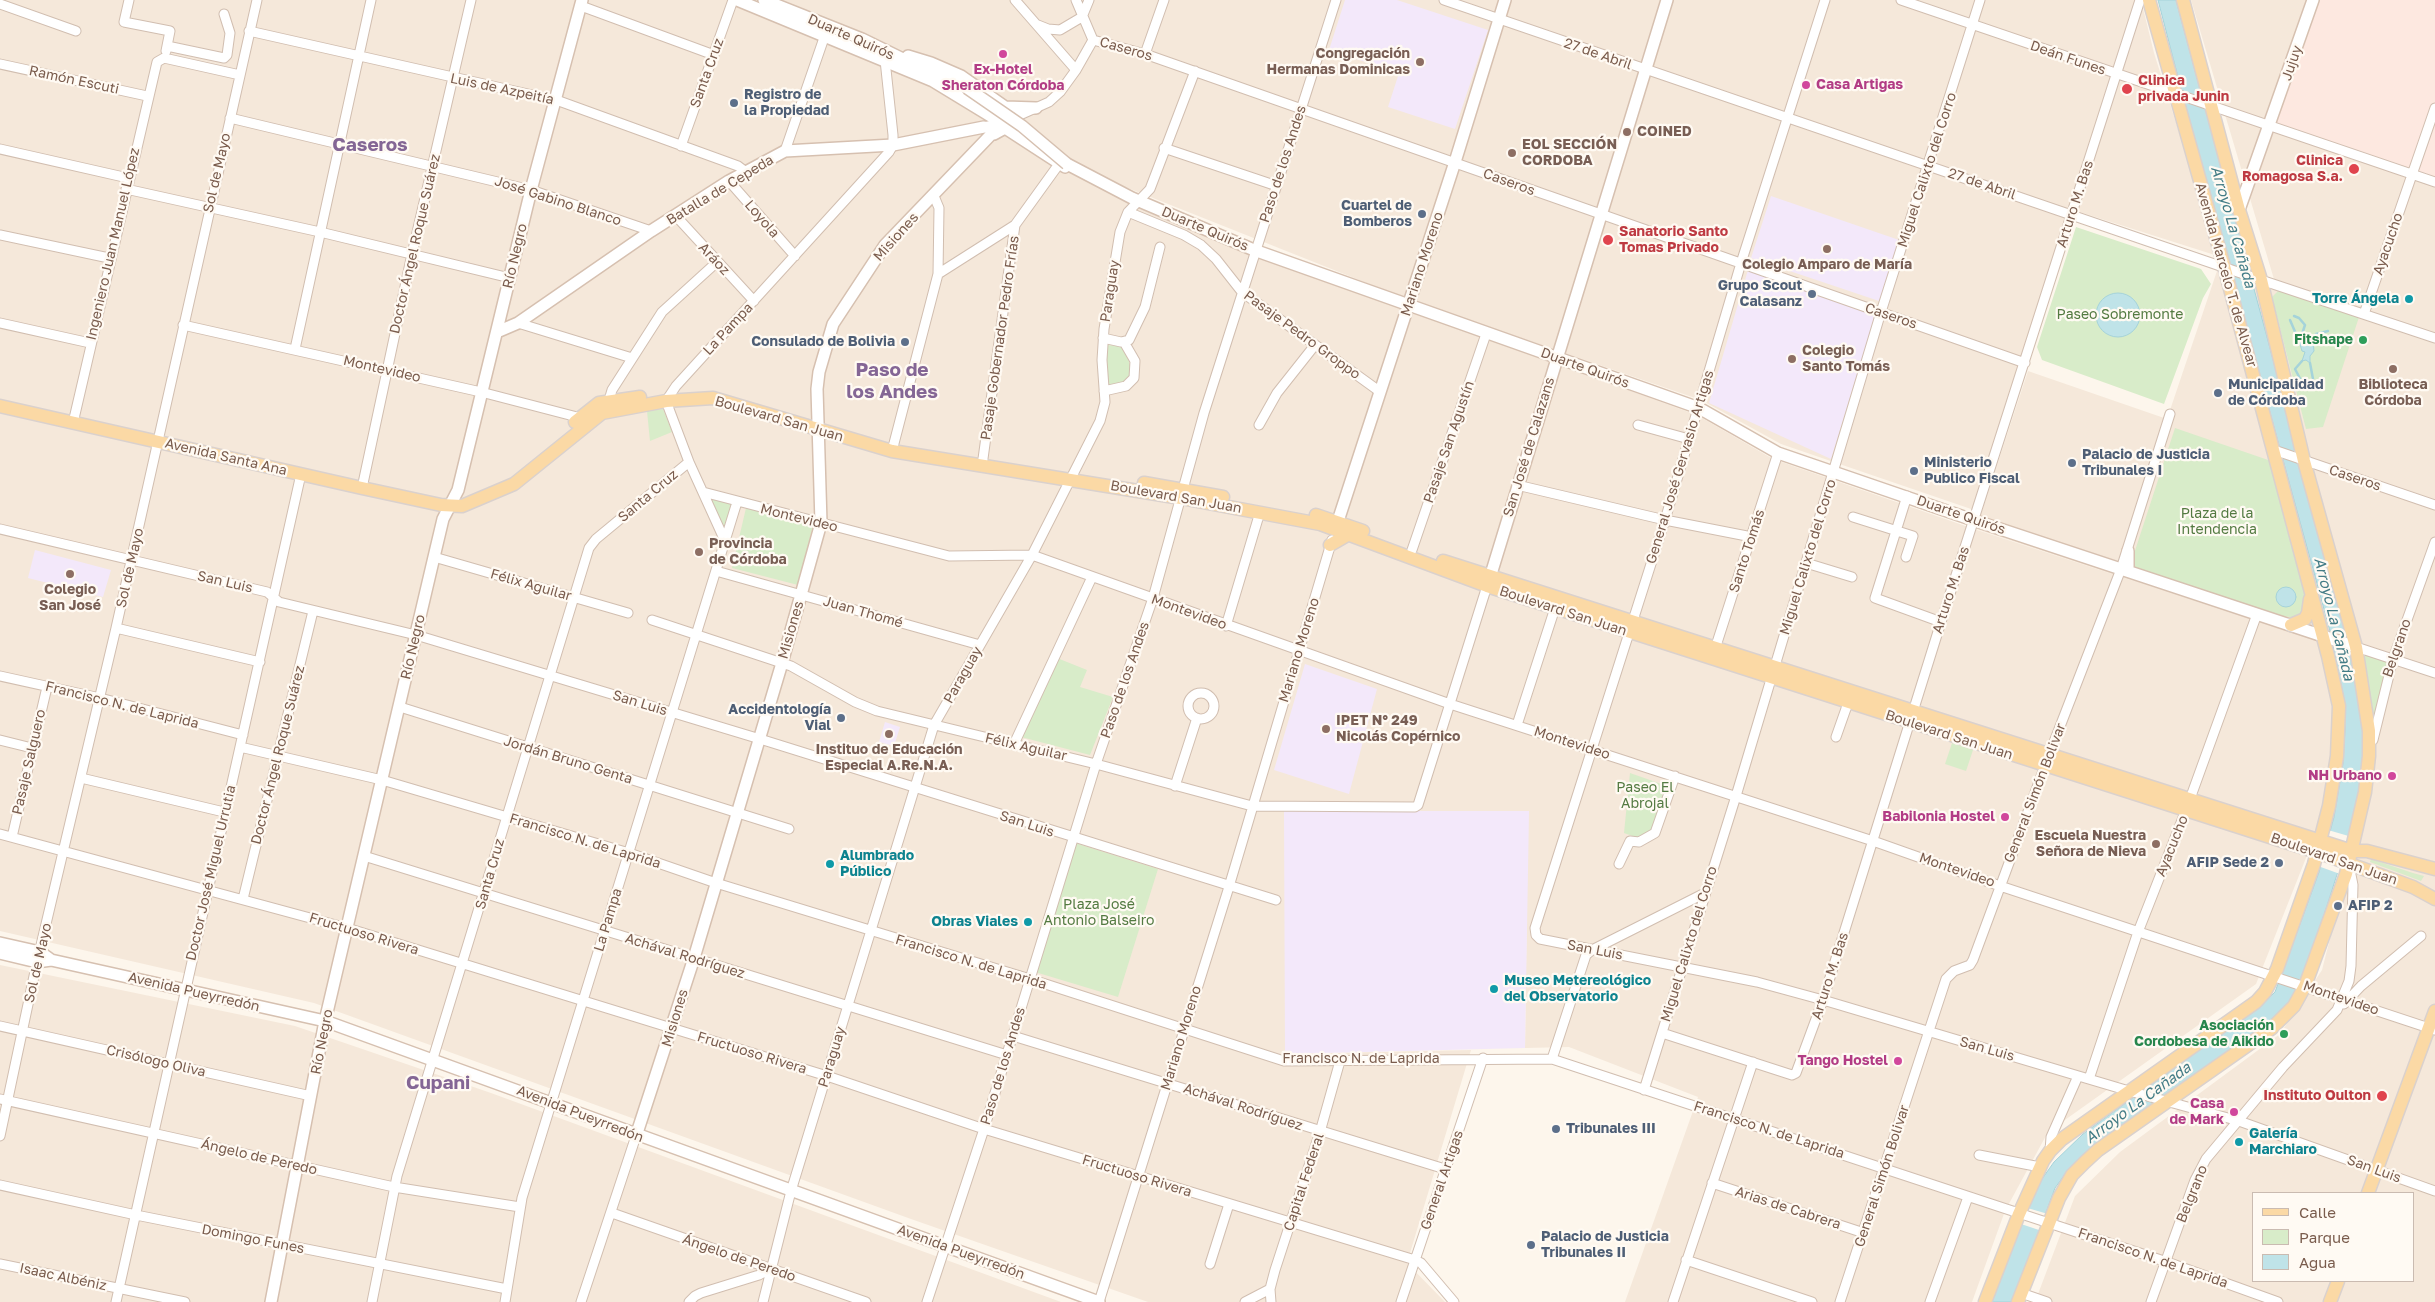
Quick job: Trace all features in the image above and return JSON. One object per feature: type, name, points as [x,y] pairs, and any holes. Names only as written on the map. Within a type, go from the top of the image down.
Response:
[{"type":"main road","name":"Avenida Marcelo T. de Alvear","points":[[1985,1302],[2019,1214],[2040,1167],[2050,1151],[2062,1138],[2256,1002],[2265,992],[2274,976],[2319,846],[2330,799],[2340,721],[2335,682],[2274,450],[2148,0]]},
{"type":"main road","name":"Avenida Marcelo T. de Alvear","points":[[2020,1298],[2059,1198],[2072,1175],[2098,1150],[2272,1028],[2294,1006],[2305,986],[2350,858],[2365,792],[2369,756],[2368,713],[2356,647],[2304,460],[2260,280],[2239,210],[2183,0]]},
{"type":"main road","name":"Boulevard San Juan","points":[[452,506],[468,504],[507,488],[602,413],[667,398]]},
{"type":"main road","name":"Boulevard San Juan","points":[[452,506],[504,482],[599,403],[609,400],[713,398],[893,447],[983,463],[1182,493],[1337,525],[1412,550],[1555,608],[1715,649],[1848,702],[1912,718]]},
{"type":"main road","name":"Avenida Santa Ana","points":[[0,406],[362,488],[452,506]]},
{"type":"main road","name":"Boulevard San Juan","points":[[1182,493],[1260,512],[1337,525],[1349,534],[1489,581],[1912,718],[2319,846],[2350,858],[2435,899]]},
{"type":"main road","points":[[1330,545],[1349,534]]},
{"type":"main road","points":[[2291,625],[2301,622],[2308,613],[2310,591]]},
{"type":"main road","name":"Boulevard San Juan","points":[[2350,858],[2367,852],[2435,869]]},
{"type":"main road","points":[[2368,1192],[2432,1029],[2435,1011]]},
{"type":"main road","points":[[2330,1302],[2338,1282]]},
{"type":"street","points":[[129,0],[124,22],[170,31],[164,58],[240,74]]},
{"type":"street","name":"Sol de Mayo","points":[[0,1136],[4,1099],[23,1031],[38,957],[100,698],[257,0]]},
{"type":"street","points":[[295,349],[371,0]]},
{"type":"street","name":"Doctor Ángel Roque Suárez","points":[[362,488],[412,254],[471,0]]},
{"type":"street","name":"Santa Cruz","points":[[682,146],[733,0]]},
{"type":"street","name":"Duarte Quirós","points":[[737,0],[967,88],[1022,126],[1063,164]]},
{"type":"street","name":"Duarte Quirós","points":[[764,0],[862,39],[886,56],[973,105],[1063,164],[1094,180],[1254,250],[1486,334],[1557,357],[1699,408],[1778,453],[2435,673]]},
{"type":"street","points":[[1015,0],[1076,70]]},
{"type":"street","name":"Caseros","points":[[1076,0],[1093,40],[1145,54],[1195,71],[2025,363]]},
{"type":"street","points":[[1035,24],[1048,29],[1060,30],[1082,17],[1089,0]]},
{"type":"street","points":[[1145,54],[1164,0]]},
{"type":"street","name":"Paso de los Andes","points":[[927,1302],[984,1129],[1096,764],[1153,598],[1204,414],[1254,250],[1277,186],[1336,0]]},
{"type":"street","name":"27 de Abril","points":[[1444,0],[2224,266],[2260,280],[2435,338]]},
{"type":"street","name":"Mariano Moreno","points":[[1099,1302],[1229,886],[1330,545],[1455,162],[1505,0]]},
{"type":"street","name":"San José de Calazans","points":[[1415,807],[1418,805],[1489,581],[1667,0]]},
{"type":"street","name":"General José Gervasio Artigas","points":[[1535,933],[1665,520],[1741,263],[1789,118],[1825,0]]},
{"type":"street","name":"Deán Funes","points":[[1901,0],[2116,75],[2271,125],[2435,182]]},
{"type":"street","name":"Miguel Calixto del Corro","points":[[1644,1090],[1736,796],[1881,312],[1929,166],[1980,0]]},
{"type":"street","name":"Arturo M. Bas","points":[[1753,1062],[1794,1075],[1823,1000],[1941,622],[2140,0]]},
{"type":"street","name":"Jujuy","points":[[2239,210],[2271,125],[2313,0]]},
{"type":"street","points":[[582,3],[714,55]]},
{"type":"street","name":"Río Negro","points":[[272,1302],[325,1021],[443,519],[452,506],[458,490],[531,190],[582,3]]},
{"type":"street","points":[[0,4],[76,31]]},
{"type":"street","points":[[167,46],[224,58],[230,33],[224,14]]},
{"type":"street","name":"Luis de Azpeitía","points":[[249,31],[554,100],[738,166],[746,172]]},
{"type":"street","points":[[785,151],[825,35]]},
{"type":"street","points":[[995,101],[1005,114],[1004,126],[1014,123],[1036,108],[1049,102],[1060,92],[1076,70],[1093,40]]},
{"type":"street","points":[[893,145],[886,56],[917,58],[947,69],[961,76],[1004,107],[1036,108]]},
{"type":"street","name":"Ingeniero Juan Manuel López","points":[[72,422],[147,96],[155,66],[157,62],[164,58]]},
{"type":"street","name":"Ramón Escuti","points":[[0,64],[147,96]]},
{"type":"street","name":"Paraguay","points":[[763,1302],[770,1268],[791,1191],[934,725],[1032,555],[1074,476],[1102,416],[1105,402],[1103,338],[1118,239],[1128,212],[1150,190],[1164,148],[1195,71]]},
{"type":"street","points":[[973,105],[980,115],[986,134]]},
{"type":"street","name":"Ayacucho","points":[[2364,314],[2435,108]]},
{"type":"street","name":"José Gabino Blanco","points":[[230,118],[531,190],[651,231]]},
{"type":"street","points":[[1021,119],[1094,180]]},
{"type":"street","name":"Misiones","points":[[582,1302],[694,958],[760,739],[821,523],[817,380],[833,324],[879,252],[934,196],[986,134],[1004,126]]},
{"type":"street","name":"Batalla de Cepeda","points":[[497,332],[518,323],[651,231],[729,181],[785,151],[893,145],[986,134]]},
{"type":"street","name":"La Pampa","points":[[667,398],[889,152],[893,145]]},
{"type":"street","points":[[1164,148],[1277,186]]},
{"type":"street","points":[[0,149],[128,178]]},
{"type":"street","name":"Pasaje Gobernador Pedro Frías","points":[[983,463],[1015,225],[1063,164]]},
{"type":"street","name":"Loyola","points":[[729,181],[795,256]]},
{"type":"street","points":[[126,189],[320,232],[510,278]]},
{"type":"street","points":[[893,447],[938,274],[939,208],[934,196]]},
{"type":"street","name":"Pasaje Pedro Groppo","points":[[1128,212],[1193,240],[1216,259],[1242,292],[1379,391]]},
{"type":"street","name":"Aráoz","points":[[675,216],[754,301]]},
{"type":"street","points":[[938,274],[1015,225]]},
{"type":"street","points":[[0,235],[109,258]]},
{"type":"street","points":[[1103,338],[1124,342],[1129,340],[1145,308],[1160,247]]},
{"type":"street","points":[[609,400],[612,390],[632,358],[668,306],[717,262]]},
{"type":"street","points":[[0,322],[90,343]]},
{"type":"street","points":[[518,323],[632,358]]},
{"type":"street","name":"Montevideo","points":[[183,325],[387,370],[581,418]]},
{"type":"street","name":"Pasaje San Agustín","points":[[1412,550],[1486,334]]},
{"type":"street","points":[[1104,391],[1126,386],[1134,378],[1135,361],[1124,342]]},
{"type":"street","points":[[1258,425],[1278,393],[1315,345]]},
{"type":"street","points":[[667,398],[689,462],[726,541]]},
{"type":"street","points":[[2125,570],[2128,551],[2170,414]]},
{"type":"street","points":[[1638,425],[1689,439]]},
{"type":"street","name":"Caseros","points":[[2274,450],[2435,505]]},
{"type":"street","name":"Santo Tomás","points":[[1715,649],[1778,453]]},
{"type":"street","name":"Santa Cruz","points":[[372,1302],[394,1187],[485,893],[506,816],[591,544],[689,462]]},
{"type":"street","name":"Doctor José Miguel Urrutia","points":[[116,1302],[184,990],[260,662],[301,474]]},
{"type":"street","points":[[1517,485],[1665,520],[1752,537]]},
{"type":"street","name":"Montevideo","points":[[703,492],[949,556],[1032,555],[1226,626],[1450,704],[1873,841],[2000,886],[2432,1029]]},
{"type":"street","points":[[1907,496],[1875,598],[1941,622]]},
{"type":"street","name":"La Pampa","points":[[505,1302],[520,1207],[737,502]]},
{"type":"street","points":[[1226,626],[1260,512]]},
{"type":"street","points":[[1853,517],[1913,536],[1906,557]]},
{"type":"street","name":"San Luis","points":[[0,529],[131,562],[267,592],[274,599],[313,611],[416,635],[760,739],[1276,900]]},
{"type":"street","name":"Belgrano","points":[[2369,756],[2393,659],[2435,542]]},
{"type":"street","name":"Félix Aguilar","points":[[434,557],[628,613]]},
{"type":"street","points":[[1806,563],[1852,577]]},
{"type":"street","name":"General Simón Bolivar","points":[[1840,1302],[1946,979],[1954,971],[1970,965],[1973,960],[2047,760],[2125,570]]},
{"type":"street","name":"Juan Thomé","points":[[716,572],[980,645]]},
{"type":"street","points":[[1014,744],[1092,577]]},
{"type":"street","points":[[1517,725],[1555,608]]},
{"type":"street","name":"Doctor Ángel Roque Suárez","points":[[243,899],[313,611]]},
{"type":"street","name":"Ayacucho","points":[[2088,1079],[2138,932],[2188,806],[2256,614]]},
{"type":"street","name":"Félix Aguilar","points":[[652,620],[782,663],[866,706],[934,725],[1096,764],[1252,806],[1415,807]]},
{"type":"street","points":[[116,628],[260,662]]},
{"type":"street","name":"Francisco N. de Laprida","points":[[0,676],[100,698],[243,735]]},
{"type":"street","name":"Pasaje Salguero","points":[[12,837],[47,687]]},
{"type":"street","points":[[1836,737],[1848,702]]},
{"type":"street","name":"Jordán Bruno Genta","points":[[400,707],[789,829]]},
{"type":"street","points":[[1175,786],[1197,718]]},
{"type":"street","points":[[0,740],[32,748]]},
{"type":"street","name":"Francisco N. de Laprida","points":[[240,747],[382,780],[506,816],[629,853],[716,883],[870,931],[1030,979],[1284,1061],[1483,1058],[1552,1059],[1885,1168],[1968,1198],[2167,1262],[2278,1302]]},
{"type":"street","points":[[1619,864],[1630,841],[1639,842],[1655,833],[1675,776]]},
{"type":"street","points":[[81,778],[224,812]]},
{"type":"street","name":"Fructuoso Rivera","points":[[0,834],[347,928],[826,1076],[984,1129],[1415,1260],[1421,1263],[1454,1302]]},
{"type":"street","name":"Achával Rodríguez","points":[[364,856],[1007,1055]]},
{"type":"street","name":"Belgrano","points":[[2152,1302],[2195,1180],[2206,1159],[2283,1067],[2337,1010],[2344,1000],[2349,981],[2353,885],[2350,858]]},
{"type":"street","points":[[1552,1059],[1584,957],[1592,950],[1705,893]]},
{"type":"street","name":"San Luis","points":[[1535,933],[1540,939],[1758,982],[1823,1000],[2129,1092],[2239,1121],[2435,1191]]},
{"type":"street","points":[[2344,1000],[2421,936]]},
{"type":"street","name":"Avenida Pueyrredón","points":[[0,943],[38,957]]},
{"type":"street","name":"Avenida Pueyrredón","points":[[0,953],[38,957],[325,1021],[552,1103],[636,1136],[1099,1302]]},
{"type":"street","points":[[2349,981],[2355,986],[2361,986]]},
{"type":"street","name":"Crisólogo Oliva","points":[[0,1026],[311,1096]]},
{"type":"street","points":[[1662,1033],[1753,1062],[1672,1302]]},
{"type":"street","name":"Achával Rodríguez","points":[[1013,1036],[1445,1169]]},
{"type":"street","name":"General Artigas","points":[[1400,1302],[1483,1058]]},
{"type":"street","name":"Capital Federal","points":[[1271,1302],[1270,1290],[1320,1132],[1340,1061]]},
{"type":"street","points":[[2050,1151],[2051,1137],[2078,1076]]},
{"type":"street","name":"Ángelo de Peredo","points":[[4,1099],[394,1187],[520,1207]]},
{"type":"street","points":[[1979,1155],[2040,1167]]},
{"type":"street","name":"Arias de Cabrera","points":[[1712,1183],[1864,1233]]},
{"type":"street","name":"Domingo Funes","points":[[0,1185],[282,1245],[507,1289]]},
{"type":"street","points":[[1930,1302],[1968,1198]]},
{"type":"street","points":[[1210,1264],[1229,1204]]},
{"type":"street","name":"Ángelo de Peredo","points":[[612,1213],[866,1302]]},
{"type":"street","points":[[1686,1260],[1812,1302]]},
{"type":"street","name":"Isaac Albéniz","points":[[0,1264],[185,1302]]},
{"type":"street","points":[[689,1302],[701,1293],[759,1275],[770,1268]]},
{"type":"street","points":[[1245,1302],[1270,1290]]},
{"type":"street","points":[[2020,1298],[2047,1302]]},
{"type":"shaded area","points":[[0,0],[2141,0],[2154,53],[2218,256],[2070,209],[1974,510],[1781,444],[1701,400],[1402,297],[1070,165],[1300,271],[1697,415],[1773,459],[1974,529],[2143,584],[1976,529],[2028,371],[2167,419],[2218,268],[2276,286],[2191,0],[2435,0],[2435,1302],[2035,1302],[2075,1196],[2120,1152],[2280,1034],[2322,970],[2374,766],[2370,657],[2317,640],[2336,721],[2323,815],[2256,984],[2048,1132],[2005,1211],[1972,1302],[1625,1302],[1698,1097],[1569,1047],[1525,1048],[1528,811],[1285,811],[1285,1054],[1471,1050],[1407,1263],[1445,1302],[1148,1302],[911,1219],[314,1003],[0,931]]},
{"type":"shaded area","name":"Congregación Hermanas Dominicas","points":[[1345,0],[1397,0],[1488,30],[1455,129],[1388,107],[1399,73],[1329,50]]},
{"type":"shaded area","points":[[2313,0],[2435,0],[2435,182],[2271,125]]},
{"type":"shaded area","name":"Colegio Amparo de María","points":[[1771,196],[1902,241],[1882,302],[1751,258]]},
{"type":"shaded area","name":"Colegio Santo Tomás","points":[[1748,270],[1875,316],[1831,459],[1709,403]]},
{"type":"shaded area","name":"Colegio San José","points":[[35,550],[111,570],[103,597],[28,578]]},
{"type":"shaded area","name":"IPET N° 249 Nicolás Copérnico","points":[[1305,664],[1377,689],[1349,794],[1274,770]]},
{"type":"shaded area","name":"Instituo de Educación Especial A.Re.N.A.","points":[[885,722],[900,727],[894,746],[879,742]]},
{"type":"shaded area","points":[[1284,811],[1529,811],[1525,1048],[1285,1054]]},
{"type":"shaded area","points":[[0,965],[295,1026],[491,1093],[1061,1302],[0,1302]]},
{"type":"green space","name":"Paseo Sobremonte","points":[[2076,227],[2201,269],[2211,284],[2203,298],[2164,404],[2042,360],[2037,347]]},
{"type":"green space","points":[[2278,291],[2359,317],[2323,427],[2306,429],[2272,297]]},
{"type":"green space","points":[[1107,345],[1120,346],[1126,351],[1131,369],[1129,378],[1123,382],[1107,385]]},
{"type":"green space","points":[[663,409],[672,432],[650,441],[647,411]]},
{"type":"green space","name":"Plaza de la Intendencia","points":[[2175,428],[2274,462],[2306,596],[2302,615],[2296,618],[2277,615],[2130,566]]},
{"type":"green space","points":[[710,497],[733,503],[724,528]]},
{"type":"green space","points":[[746,508],[813,525],[798,585],[732,568]]},
{"type":"green space","points":[[2356,647],[2393,659],[2369,756]]},
{"type":"green space","points":[[1057,658],[1087,670],[1080,687],[1113,697],[1090,755],[1021,737]]},
{"type":"green space","points":[[1952,743],[1973,750],[1966,771],[1945,764]]},
{"type":"green space","name":"Paseo El Abrojal","points":[[1630,773],[1667,786],[1650,834],[1641,839],[1624,833]]},
{"type":"green space","name":"Plaza José Antonio Balseiro","points":[[1075,843],[1158,869],[1118,997],[1035,972]]},
{"type":"green space","points":[[2371,859],[2424,876],[2421,881],[2370,862]]},
{"type":"water","name":"Arroyo La Cañada","points":[[2158,0],[2176,0],[2355,663],[2365,738],[2361,781],[2350,834],[2325,912],[2301,981],[2286,1009],[2268,1026],[2086,1152],[2055,1188],[2013,1302],[1991,1302],[2037,1186],[2054,1162],[2083,1134],[2265,1002],[2275,992],[2319,872],[2334,817],[2343,763],[2345,729],[2343,695],[2330,631]]},
{"type":"water","points":[[2118,293],[2130,297],[2136,303],[2140,315],[2136,327],[2130,333],[2118,337],[2106,333],[2100,327],[2096,315],[2100,303],[2106,297]]},
{"type":"water","points":[[2313,340],[2314,351],[2310,356],[2310,363],[2306,360],[2302,361],[2305,352],[2302,351],[2299,341],[2309,345]]},
{"type":"water","points":[[2286,587],[2293,590],[2296,597],[2293,604],[2286,607],[2279,604],[2276,597],[2279,590]]},
{"type":"pier","points":[[2328,830],[2352,837],[2340,874],[2318,866]]},
{"type":"pier","points":[[2024,1207],[2048,1214],[2042,1231],[2018,1223]]},
{"type":"waterway","points":[[2294,316],[2299,318],[2305,325],[2302,334],[2306,342]]},
{"type":"waterway","points":[[2290,320],[2299,341]]},
{"type":"waterway","points":[[2313,340],[2316,334],[2328,331]]},
{"type":"waterway","points":[[2302,361],[2295,369],[2305,388]]},
{"type":"waterway","points":[[2310,363],[2313,379],[2311,388]]},
{"type":"place","name":"Ex-Hotel Sheraton Córdoba","points":[[1003,54]]},
{"type":"place","name":"Congregación Hermanas Dominicas","points":[[1420,62]]},
{"type":"place","name":"Casa Artigas","points":[[1806,85]]},
{"type":"place","name":"Clinica privada Junin","points":[[2127,89]]},
{"type":"place","name":"Registro de la Propiedad","points":[[734,103]]},
{"type":"place","name":"COINED","points":[[1627,132]]},
{"type":"place","name":"EOL SECCIÓN CORDOBA","points":[[1512,153]]},
{"type":"place","name":"Clinica Romagosa S.a.","points":[[2354,169]]},
{"type":"place","name":"Cuartel de Bomberos","points":[[1422,214]]},
{"type":"place","name":"Sanatorio Santo Tomas Privado","points":[[1608,240]]},
{"type":"place","name":"Colegio Amparo de María","points":[[1827,249]]},
{"type":"place","name":"Grupo Scout Calasanz","points":[[1812,294]]},
{"type":"place","name":"Torre Ángela","points":[[2409,299]]},
{"type":"place","name":"Fitshape","points":[[2363,340]]},
{"type":"place","name":"Consulado de Bolivia","points":[[905,342]]},
{"type":"place","name":"Colegio Santo Tomás","points":[[1792,359]]},
{"type":"place","name":"Biblioteca Córdoba","points":[[2393,369]]},
{"type":"place","name":"Municipalidad de Córdoba","points":[[2218,393]]},
{"type":"place","name":"Palacio de Justicia Tribunales I","points":[[2072,463]]},
{"type":"place","name":"Ministerio Publico Fiscal","points":[[1914,471]]},
{"type":"place","name":"Provincia de Córdoba","points":[[699,552]]},
{"type":"place","name":"Colegio San José","points":[[70,574]]},
{"type":"place","name":"Accidentología Vial","points":[[841,718]]},
{"type":"place","name":"IPET N° 249 Nicolás Copérnico","points":[[1326,729]]},
{"type":"place","name":"Instituo de Educación Especial A.Re.N.A.","points":[[889,734]]},
{"type":"place","name":"NH Urbano","points":[[2392,776]]},
{"type":"place","name":"Babilonia Hostel","points":[[2005,817]]},
{"type":"place","name":"Escuela Nuestra Señora de Nieva","points":[[2156,844]]},
{"type":"place","name":"AFIP Sede 2","points":[[2279,863]]},
{"type":"place","name":"Alumbrado Público","points":[[830,864]]},
{"type":"place","name":"AFIP 2","points":[[2338,906]]},
{"type":"place","name":"Obras Viales","points":[[1028,922]]},
{"type":"place","name":"Museo Metereológico del Observatorio","points":[[1494,989]]},
{"type":"place","name":"Asociación Cordobesa de Aikido","points":[[2284,1034]]},
{"type":"place","name":"Tango Hostel","points":[[1898,1061]]},
{"type":"place","name":"Instituto Oulton","points":[[2382,1096]]},
{"type":"place","name":"Casa de Mark","points":[[2234,1112]]},
{"type":"place","name":"Tribunales III","points":[[1556,1129]]},
{"type":"place","name":"Galería Marchiaro","points":[[2239,1142]]},
{"type":"place","name":"Palacio de Justicia Tribunales II","points":[[1531,1245]]},
{"type":"district","name":"Caseros","points":[[370,145]]},
{"type":"district","name":"Paso de los Andes","points":[[892,381]]},
{"type":"district","name":"Cupani","points":[[438,1083]]}]
